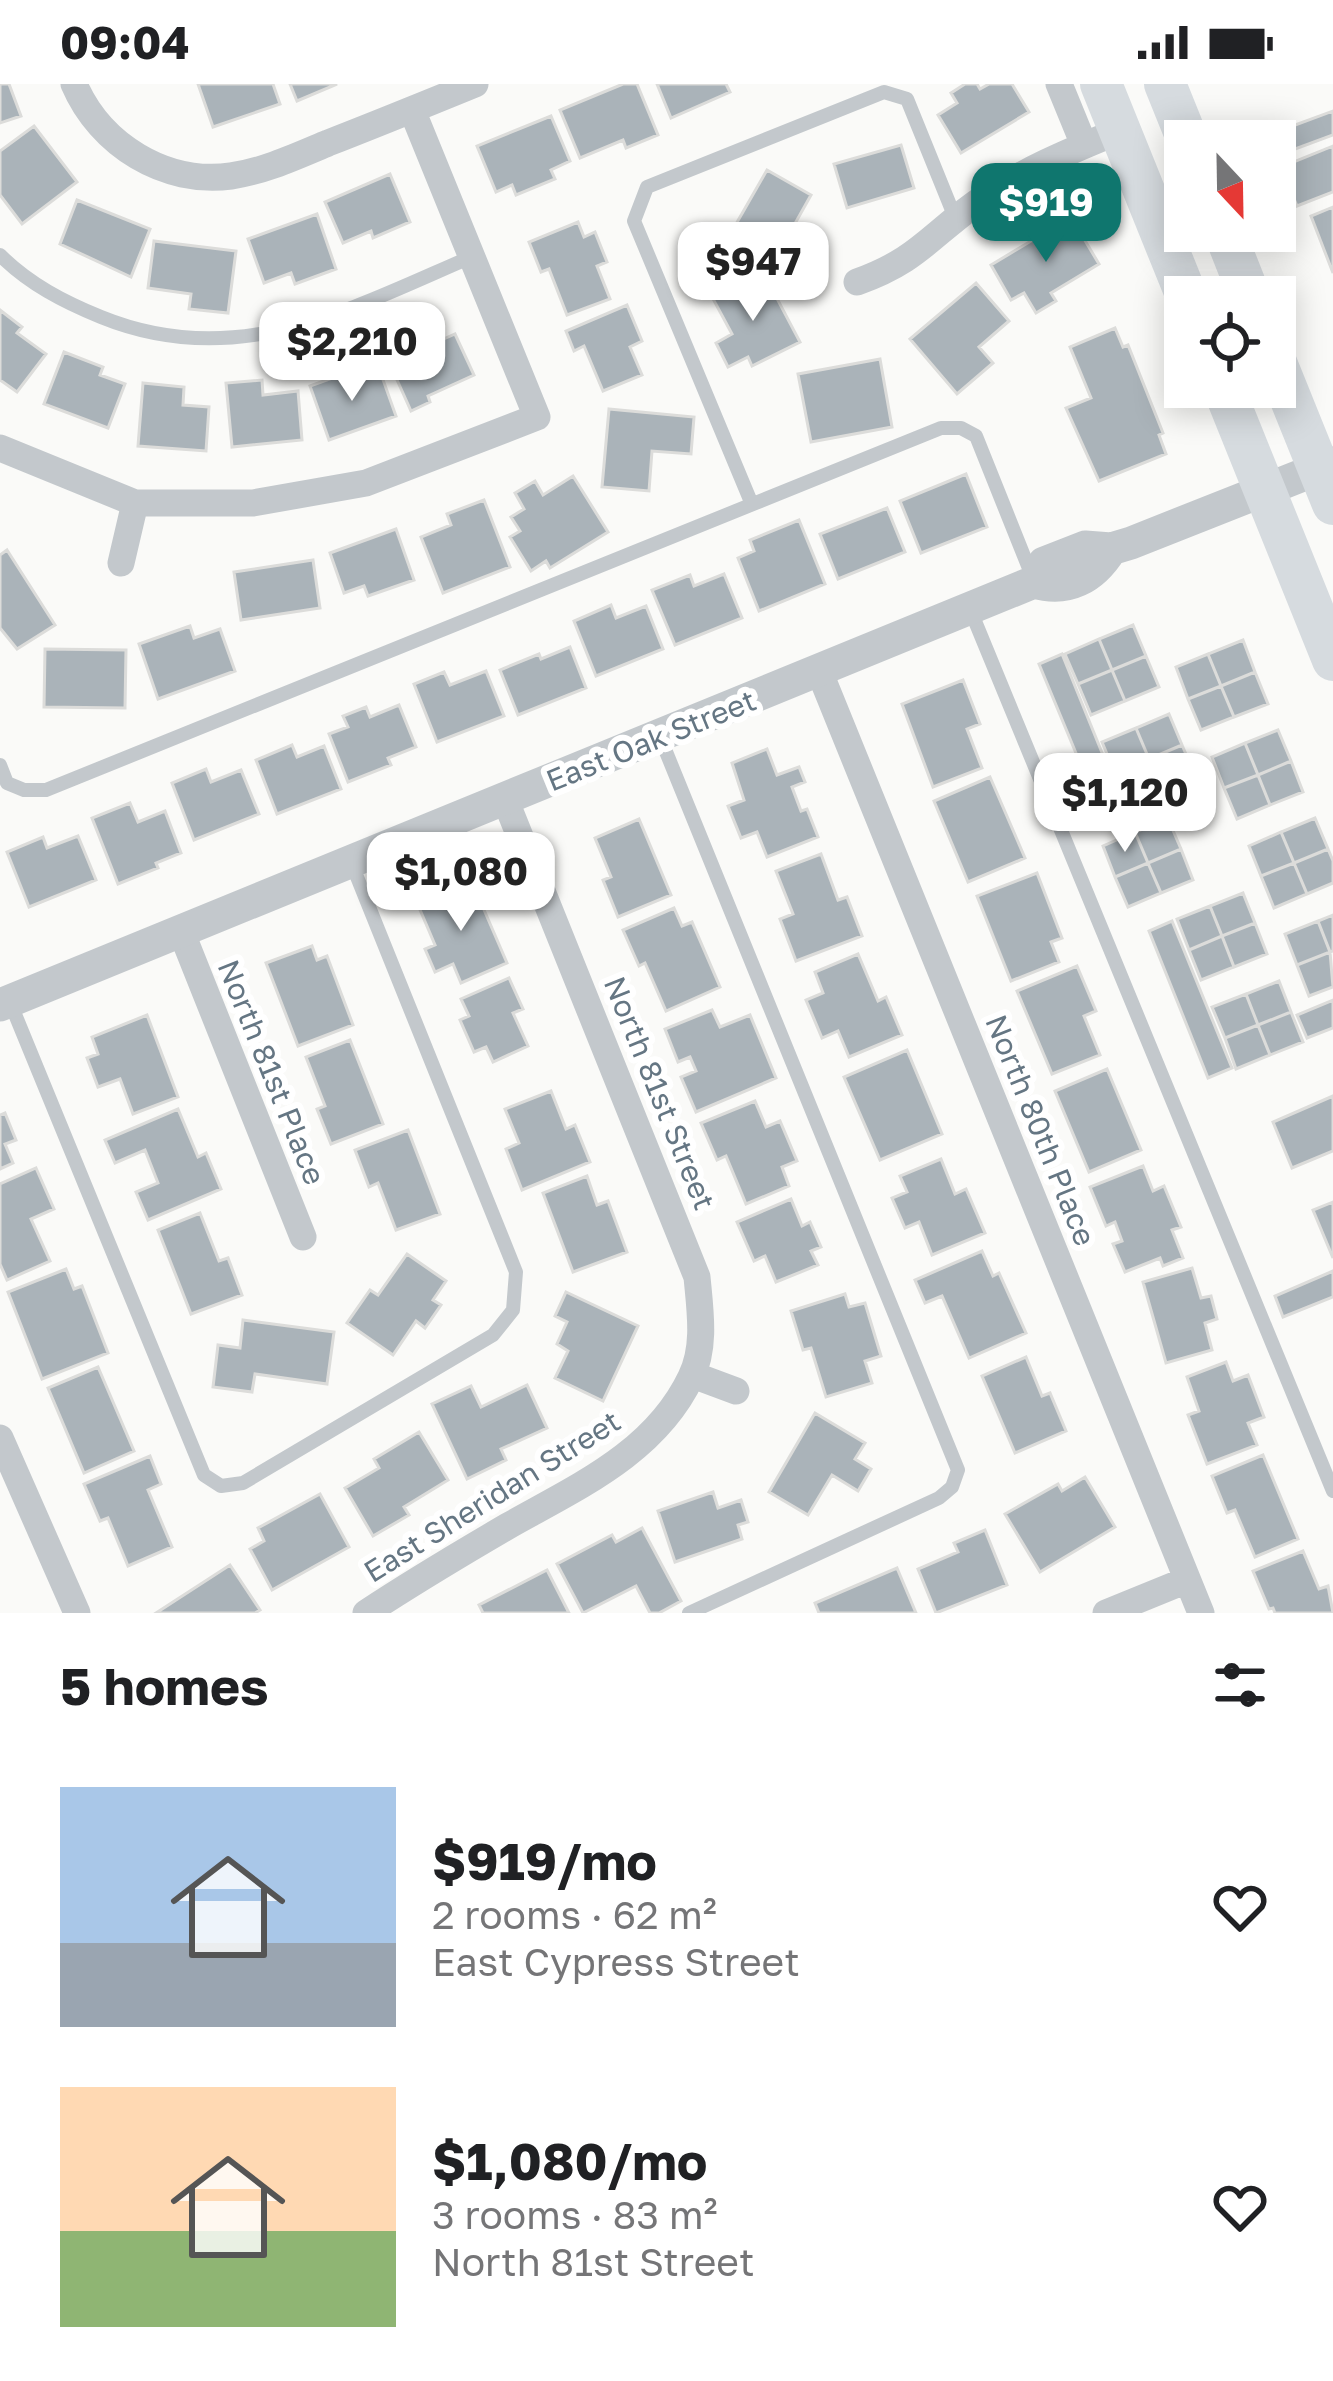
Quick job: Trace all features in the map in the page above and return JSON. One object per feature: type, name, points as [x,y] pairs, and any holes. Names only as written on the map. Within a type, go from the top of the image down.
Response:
[{"type":"main road","points":[[1101,84],[1102,138],[1176,276]]},
{"type":"main road","points":[[1165,84],[1180,120]]},
{"type":"main road","points":[[1296,407],[1328,479]]},
{"type":"main road","points":[[1231,408],[1333,660]]},
{"type":"street","points":[[74,84],[96,124],[128,151],[164,169],[197,176],[230,176],[274,165],[475,84]]},
{"type":"street","points":[[857,282],[918,254],[1001,186],[1102,138],[1059,84]]},
{"type":"street","points":[[0,448],[135,503],[253,503],[366,483],[537,417],[412,110]]},
{"type":"street","name":"East Oak Street","points":[[5,1003],[1034,582],[1057,588],[1097,573],[1111,550],[1264,490],[1328,479]]},
{"type":"street","points":[[121,563],[135,503]]},
{"type":"street","name":"North 80th Place","points":[[820,673],[1201,1613]]},
{"type":"street","name":"North 81st Street","points":[[505,799],[698,1277],[702,1330],[693,1375]]},
{"type":"street","name":"North 81st Place","points":[[181,931],[302,1237]]},
{"type":"street","points":[[693,1375],[736,1391]]},
{"type":"street","name":"East Sheridan Street","points":[[366,1613],[616,1464],[659,1427],[693,1375]]},
{"type":"street","points":[[0,1438],[76,1613]]},
{"type":"street","points":[[1106,1613],[1187,1580]]},
{"type":"lane","points":[[752,502],[634,221],[646,187],[884,92],[907,99],[956,220]]},
{"type":"lane","points":[[0,255],[59,300],[111,321],[165,337],[219,341],[276,332],[356,306],[471,257]]},
{"type":"lane","points":[[0,765],[7,783],[24,790],[46,790],[941,428],[961,428],[976,436],[1034,582]]},
{"type":"lane","points":[[970,609],[1333,1491]]},
{"type":"lane","points":[[661,737],[958,1471],[952,1487],[939,1498],[688,1613]]},
{"type":"lane","points":[[5,1003],[204,1474],[221,1486],[243,1483],[493,1335],[513,1310],[516,1272],[351,862]]},
{"type":"building","points":[[0,84],[9,84],[21,116],[0,123]]},
{"type":"building","points":[[198,84],[273,84],[280,104],[213,127]]},
{"type":"building","points":[[290,84],[337,84],[297,101]]},
{"type":"building","points":[[623,84],[637,84],[658,135],[626,148],[623,140],[580,158],[560,110]]},
{"type":"building","points":[[657,84],[726,84],[730,92],[671,118]]},
{"type":"building","points":[[965,84],[977,84],[980,89],[1012,84],[1029,112],[961,153],[938,115],[957,103],[951,93]]},
{"type":"building","points":[[1333,111],[1333,135],[1296,149],[1296,125]]},
{"type":"building","points":[[551,116],[570,161],[551,170],[555,179],[516,195],[512,185],[496,192],[477,146]]},
{"type":"building","points":[[34,126],[77,182],[22,224],[0,195],[0,151]]},
{"type":"building","points":[[901,145],[914,188],[847,208],[834,164]]},
{"type":"building","points":[[1333,146],[1333,192],[1297,206],[1296,161]]},
{"type":"building","points":[[767,170],[811,195],[769,270],[724,245]]},
{"type":"building","points":[[390,174],[410,222],[373,238],[371,231],[343,243],[325,202]]},
{"type":"building","points":[[77,200],[150,229],[131,277],[60,244]]},
{"type":"building","points":[[1333,207],[1333,273],[1311,216]]},
{"type":"building","points":[[317,214],[336,269],[295,284],[291,273],[264,283],[248,239]]},
{"type":"building","points":[[1071,217],[1099,264],[1051,293],[1056,301],[1036,313],[1024,293],[1011,300],[991,265]]},
{"type":"building","points":[[578,222],[584,237],[595,232],[607,262],[597,266],[610,299],[567,315],[549,269],[541,272],[529,242]]},
{"type":"building","points":[[154,241],[236,251],[228,313],[189,309],[191,294],[148,288]]},
{"type":"building","points":[[751,277],[760,295],[772,289],[800,342],[752,366],[748,357],[728,367],[716,343],[732,334],[712,297]]},
{"type":"building","points":[[976,283],[1009,321],[979,347],[993,363],[957,394],[910,339]]},
{"type":"building","points":[[627,305],[642,341],[630,347],[642,375],[603,391],[584,346],[574,351],[566,331]]},
{"type":"building","points":[[0,310],[22,327],[17,333],[46,354],[17,392],[0,380]]},
{"type":"building","points":[[1115,328],[1123,347],[1128,345],[1163,433],[1159,435],[1166,454],[1099,481],[1066,408],[1091,398],[1070,347]]},
{"type":"building","points":[[455,334],[474,375],[428,396],[430,402],[411,411],[385,353],[425,335],[430,345]]},
{"type":"building","points":[[64,352],[103,367],[100,375],[125,384],[108,428],[44,404]]},
{"type":"building","points":[[880,359],[892,427],[811,442],[798,374]]},
{"type":"building","points":[[349,372],[353,383],[381,374],[396,416],[329,440],[310,386]]},
{"type":"building","points":[[262,380],[263,395],[298,391],[302,440],[232,447],[226,383]]},
{"type":"building","points":[[143,383],[184,387],[183,405],[209,407],[206,451],[138,446]]},
{"type":"building","points":[[609,409],[694,417],[691,454],[652,451],[649,491],[602,487]]},
{"type":"building","points":[[966,474],[987,527],[921,553],[900,501]]},
{"type":"building","points":[[573,476],[608,532],[550,568],[546,561],[531,571],[510,537],[520,531],[511,517],[524,509],[515,493],[535,481],[543,495]]},
{"type":"building","points":[[484,500],[510,567],[443,593],[421,537],[451,525],[447,514]]},
{"type":"building","points":[[887,508],[905,552],[838,579],[820,534]]},
{"type":"building","points":[[799,520],[825,584],[759,611],[738,558],[754,551],[750,540]]},
{"type":"building","points":[[396,529],[414,580],[368,596],[364,586],[344,593],[330,553]]},
{"type":"building","points":[[7,550],[55,625],[17,649],[0,628],[0,555]]},
{"type":"building","points":[[313,560],[320,608],[241,620],[234,572]]},
{"type":"building","points":[[724,574],[742,618],[675,645],[652,590],[690,575],[694,586]]},
{"type":"building","points":[[611,605],[616,618],[646,606],[663,649],[596,676],[574,621]]},
{"type":"building","points":[[1133,625],[1146,656],[1112,670],[1099,639]]},
{"type":"building","points":[[190,626],[194,638],[220,629],[235,671],[158,699],[139,644]]},
{"type":"building","points":[[1099,639],[1112,670],[1078,684],[1065,654]]},
{"type":"building","points":[[1243,640],[1255,672],[1221,686],[1208,654]]},
{"type":"building","points":[[570,647],[586,688],[518,715],[500,670]]},
{"type":"building","points":[[45,649],[126,650],[125,708],[44,707]]},
{"type":"building","points":[[1062,654],[1122,802],[1100,811],[1039,664]]},
{"type":"building","points":[[1208,654],[1221,686],[1188,699],[1176,667]]},
{"type":"building","points":[[1146,656],[1159,687],[1125,701],[1112,670]]},
{"type":"building","points":[[1112,670],[1125,701],[1091,715],[1078,684]]},
{"type":"building","points":[[486,671],[504,716],[437,742],[414,684],[444,672],[450,685]]},
{"type":"building","points":[[1255,672],[1268,704],[1234,717],[1221,686]]},
{"type":"building","points":[[963,680],[980,724],[967,729],[982,768],[933,787],[902,704]]},
{"type":"building","points":[[1221,686],[1234,717],[1201,730],[1188,699]]},
{"type":"building","points":[[399,705],[416,747],[388,758],[391,765],[348,782],[329,734],[348,727],[343,716],[366,707],[370,717]]},
{"type":"building","points":[[1169,714],[1182,745],[1149,759],[1136,728]]},
{"type":"building","points":[[1136,728],[1149,759],[1115,773],[1102,742]]},
{"type":"building","points":[[1278,730],[1291,761],[1258,775],[1245,743]]},
{"type":"building","points":[[1245,743],[1258,775],[1224,788],[1212,757]]},
{"type":"building","points":[[292,745],[297,757],[324,746],[341,789],[277,814],[256,760]]},
{"type":"building","points":[[1182,745],[1195,775],[1161,789],[1149,759]]},
{"type":"building","points":[[767,749],[777,775],[799,767],[805,782],[792,787],[818,837],[767,857],[757,832],[741,838],[728,806],[744,800],[732,763]]},
{"type":"building","points":[[1149,759],[1161,789],[1128,803],[1115,773]]},
{"type":"building","points":[[1291,761],[1303,792],[1270,805],[1258,775]]},
{"type":"building","points":[[206,769],[211,782],[241,770],[259,814],[194,840],[172,783]]},
{"type":"building","points":[[1258,775],[1270,805],[1237,819],[1224,788]]},
{"type":"building","points":[[990,777],[1025,858],[968,882],[934,801]]},
{"type":"building","points":[[130,803],[138,822],[165,811],[181,853],[118,884],[92,818]]},
{"type":"building","points":[[1315,818],[1328,849],[1294,863],[1281,832]]},
{"type":"building","points":[[639,819],[671,895],[618,917],[603,880],[611,877],[595,838]]},
{"type":"building","points":[[1168,819],[1181,849],[1148,863],[1135,832]]},
{"type":"building","points":[[1135,832],[1148,863],[1115,877],[1103,846]]},
{"type":"building","points":[[1281,832],[1294,863],[1261,876],[1249,846]]},
{"type":"building","points":[[78,836],[96,880],[29,907],[7,852],[43,837],[47,848]]},
{"type":"building","points":[[1181,849],[1193,880],[1161,893],[1148,863]]},
{"type":"building","points":[[1328,849],[1333,883],[1307,894],[1294,863]]},
{"type":"building","points":[[821,854],[838,900],[847,897],[862,936],[796,961],[780,919],[793,914],[776,871]]},
{"type":"building","points":[[1148,863],[1161,893],[1128,907],[1115,877]]},
{"type":"building","points":[[1294,863],[1307,894],[1274,908],[1261,876]]},
{"type":"building","points":[[1037,873],[1062,938],[1051,942],[1059,962],[1011,981],[977,896]]},
{"type":"building","points":[[472,882],[507,963],[461,983],[453,964],[435,972],[425,949],[435,945],[418,905]]},
{"type":"building","points":[[1243,893],[1255,923],[1222,936],[1210,906]]},
{"type":"building","points":[[1210,906],[1222,936],[1189,950],[1177,919]]},
{"type":"building","points":[[674,908],[682,926],[692,922],[720,987],[666,1011],[645,963],[639,966],[623,930]]},
{"type":"building","points":[[1333,915],[1333,951],[1330,952],[1318,921]]},
{"type":"building","points":[[1172,921],[1232,1068],[1208,1078],[1149,931]]},
{"type":"building","points":[[1318,921],[1330,952],[1297,965],[1285,934]]},
{"type":"building","points":[[1255,923],[1267,954],[1234,967],[1222,936]]},
{"type":"building","points":[[1222,936],[1234,967],[1201,980],[1189,950]]},
{"type":"building","points":[[312,946],[317,960],[327,956],[353,1025],[298,1046],[266,963]]},
{"type":"building","points":[[1330,952],[1333,987],[1309,996],[1297,965]]},
{"type":"building","points":[[858,954],[878,1001],[886,997],[902,1035],[849,1057],[838,1031],[822,1038],[806,1000],[823,993],[815,972]]},
{"type":"building","points":[[1077,966],[1096,1011],[1084,1016],[1100,1055],[1052,1074],[1017,991]]},
{"type":"building","points":[[509,978],[523,1009],[513,1013],[528,1046],[493,1062],[486,1047],[474,1052],[460,1020],[469,1016],[461,999]]},
{"type":"building","points":[[1279,981],[1291,1012],[1258,1025],[1246,994]]},
{"type":"building","points":[[1246,994],[1258,1025],[1225,1038],[1212,1007]]},
{"type":"building","points":[[1333,1000],[1333,1028],[1307,1038],[1297,1015]]},
{"type":"building","points":[[712,1010],[720,1027],[750,1015],[776,1078],[696,1112],[681,1077],[696,1071],[690,1057],[678,1062],[665,1029]]},
{"type":"building","points":[[1291,1012],[1303,1042],[1270,1055],[1258,1025]]},
{"type":"building","points":[[147,1015],[178,1097],[133,1114],[120,1079],[98,1087],[87,1058],[98,1054],[92,1037]]},
{"type":"building","points":[[1258,1025],[1270,1055],[1236,1069],[1225,1038]]},
{"type":"building","points":[[350,1040],[383,1124],[331,1144],[317,1109],[325,1106],[306,1057]]},
{"type":"building","points":[[907,1050],[942,1134],[880,1160],[844,1077]]},
{"type":"building","points":[[1107,1069],[1141,1150],[1089,1172],[1055,1091]]},
{"type":"building","points":[[551,1091],[566,1129],[575,1125],[590,1162],[522,1190],[506,1149],[519,1143],[505,1109]]},
{"type":"building","points":[[1333,1096],[1333,1151],[1292,1168],[1273,1122]]},
{"type":"building","points":[[755,1101],[766,1127],[780,1121],[797,1161],[782,1167],[789,1186],[746,1204],[726,1156],[717,1160],[701,1123]]},
{"type":"building","points":[[178,1109],[198,1157],[206,1153],[221,1189],[148,1220],[136,1192],[158,1183],[145,1150],[115,1163],[105,1140]]},
{"type":"building","points":[[5,1113],[16,1140],[5,1144],[13,1163],[0,1169],[0,1115]]},
{"type":"building","points":[[408,1130],[440,1214],[396,1230],[378,1183],[369,1187],[355,1150]]},
{"type":"building","points":[[941,1159],[955,1194],[966,1189],[985,1233],[932,1255],[919,1222],[905,1228],[892,1198],[907,1192],[900,1176]]},
{"type":"building","points":[[1143,1166],[1153,1191],[1164,1186],[1181,1227],[1172,1230],[1183,1258],[1163,1266],[1160,1258],[1125,1272],[1113,1244],[1122,1241],[1115,1222],[1106,1226],[1090,1187]]},
{"type":"building","points":[[36,1168],[54,1209],[31,1219],[50,1261],[7,1280],[0,1264],[0,1184]]},
{"type":"building","points":[[587,1176],[597,1205],[608,1201],[627,1252],[573,1272],[543,1193]]},
{"type":"building","points":[[791,1199],[802,1226],[810,1222],[821,1247],[811,1251],[818,1265],[776,1282],[765,1256],[754,1261],[737,1222]]},
{"type":"building","points":[[1333,1202],[1333,1258],[1313,1210]]},
{"type":"building","points":[[200,1213],[219,1261],[228,1258],[242,1295],[191,1314],[158,1230]]},
{"type":"building","points":[[982,1251],[993,1276],[999,1273],[1026,1333],[969,1358],[942,1296],[925,1303],[915,1280]]},
{"type":"building","points":[[407,1254],[446,1281],[433,1300],[441,1305],[425,1328],[416,1321],[393,1355],[347,1323],[370,1290],[378,1295]]},
{"type":"building","points":[[1192,1268],[1201,1298],[1211,1296],[1217,1319],[1205,1323],[1212,1350],[1166,1363],[1143,1282]]},
{"type":"building","points":[[66,1269],[74,1289],[82,1286],[108,1353],[42,1379],[8,1292]]},
{"type":"building","points":[[1333,1271],[1333,1297],[1283,1317],[1275,1296]]},
{"type":"building","points":[[566,1292],[638,1326],[603,1401],[555,1378],[568,1351],[557,1344],[567,1322],[555,1316]]},
{"type":"building","points":[[845,1294],[849,1307],[865,1303],[881,1356],[865,1361],[872,1383],[826,1397],[811,1348],[803,1350],[791,1311]]},
{"type":"building","points":[[243,1320],[334,1332],[327,1384],[255,1374],[252,1392],[213,1387],[218,1345],[240,1348]]},
{"type":"building","points":[[1026,1357],[1042,1396],[1050,1393],[1066,1431],[1015,1453],[982,1376]]},
{"type":"building","points":[[1226,1362],[1233,1381],[1248,1375],[1264,1417],[1248,1423],[1257,1445],[1207,1464],[1188,1415],[1199,1411],[1187,1377]]},
{"type":"building","points":[[98,1367],[134,1451],[84,1473],[48,1388]]},
{"type":"building","points":[[527,1385],[547,1428],[501,1449],[506,1460],[467,1479],[432,1404],[471,1386],[481,1407]]},
{"type":"building","points":[[815,1413],[865,1443],[855,1459],[871,1469],[858,1491],[832,1475],[808,1515],[769,1492]]},
{"type":"building","points":[[419,1432],[448,1480],[404,1507],[409,1515],[373,1536],[345,1488],[379,1468],[374,1459]]},
{"type":"building","points":[[1263,1455],[1298,1539],[1255,1557],[1235,1510],[1227,1513],[1212,1476]]},
{"type":"building","points":[[150,1456],[161,1484],[148,1490],[172,1547],[128,1566],[108,1518],[100,1521],[84,1484]]},
{"type":"building","points":[[1085,1477],[1115,1527],[1040,1572],[1005,1514],[1058,1484],[1062,1491]]},
{"type":"building","points":[[713,1492],[718,1508],[741,1500],[748,1522],[738,1525],[742,1539],[675,1562],[658,1511]]},
{"type":"building","points":[[320,1494],[349,1547],[272,1590],[250,1549],[264,1541],[258,1528]]},
{"type":"building","points":[[642,1528],[681,1601],[650,1613],[636,1586],[583,1613],[557,1564],[612,1535],[616,1542]]},
{"type":"building","points":[[985,1530],[1007,1585],[936,1613],[918,1569],[958,1552],[954,1543]]},
{"type":"building","points":[[1303,1551],[1319,1589],[1328,1586],[1333,1613],[1275,1613],[1269,1609],[1253,1571]]},
{"type":"building","points":[[230,1565],[260,1610],[156,1613]]},
{"type":"building","points":[[897,1568],[916,1613],[819,1613],[815,1603]]},
{"type":"building","points":[[547,1570],[569,1613],[483,1613],[479,1605]]}]
